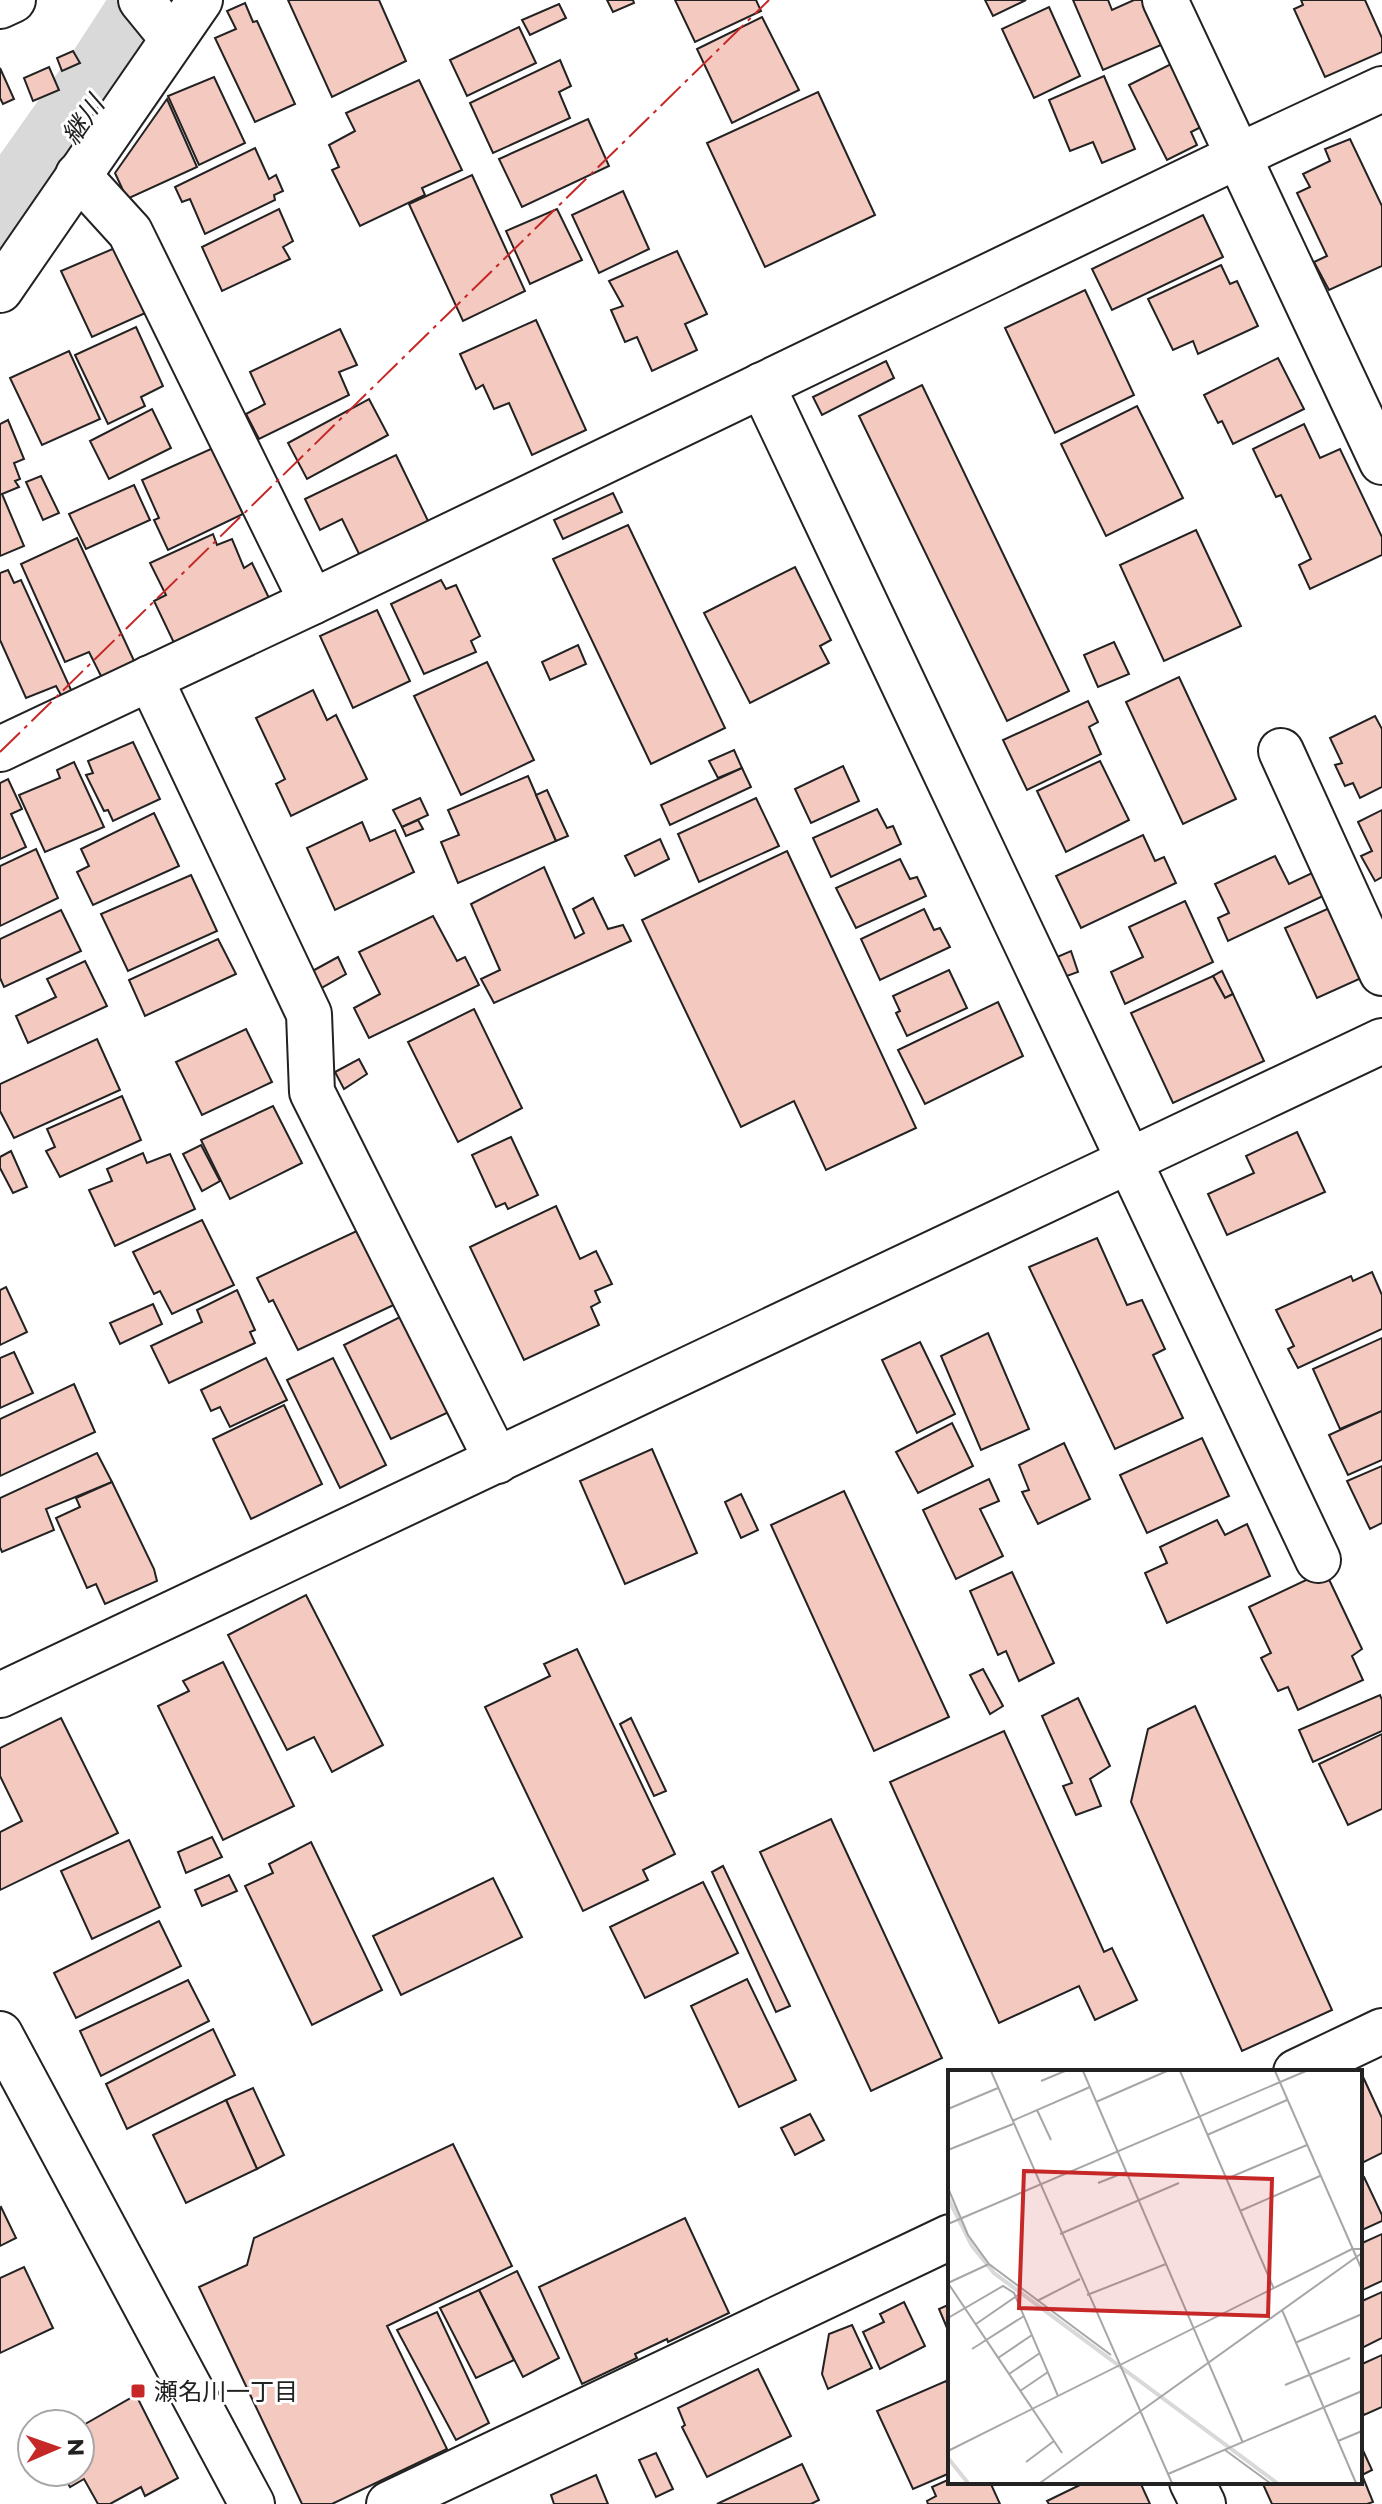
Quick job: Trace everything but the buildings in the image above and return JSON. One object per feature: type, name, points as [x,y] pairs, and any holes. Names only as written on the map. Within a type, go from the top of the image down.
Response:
[{"type":"street","points":[[0,6],[13,0]]},
{"type":"street","points":[[141,0],[172,38]]},
{"type":"street","points":[[0,290],[200,0]]},
{"type":"street","points":[[1165,0],[1382,462]]},
{"type":"street","points":[[0,749],[1382,89]]},
{"type":"street","points":[[78,175],[130,232],[312,602]]},
{"type":"street","points":[[762,385],[1318,1560]]},
{"type":"street","points":[[150,678],[309,1014],[312,1092],[497,1461]]},
{"type":"street","points":[[1281,751],[1382,973]]},
{"type":"street","points":[[0,1695],[1382,1041]]},
{"type":"street","points":[[0,2034],[252,2504]]},
{"type":"street","points":[[1302,2070],[1378,2043]]},
{"type":"street","points":[[389,2504],[948,2238]]},
{"type":"street","points":[[1193,2484],[1203,2504]]},
{"type":"waterway","name":"継川","points":[[0,241],[116,77],[166,0]]},
{"type":"power","points":[[0,752],[769,0]]},
{"type":"place","name":"瀬名川一丁目","points":[[138,2391]]}]
